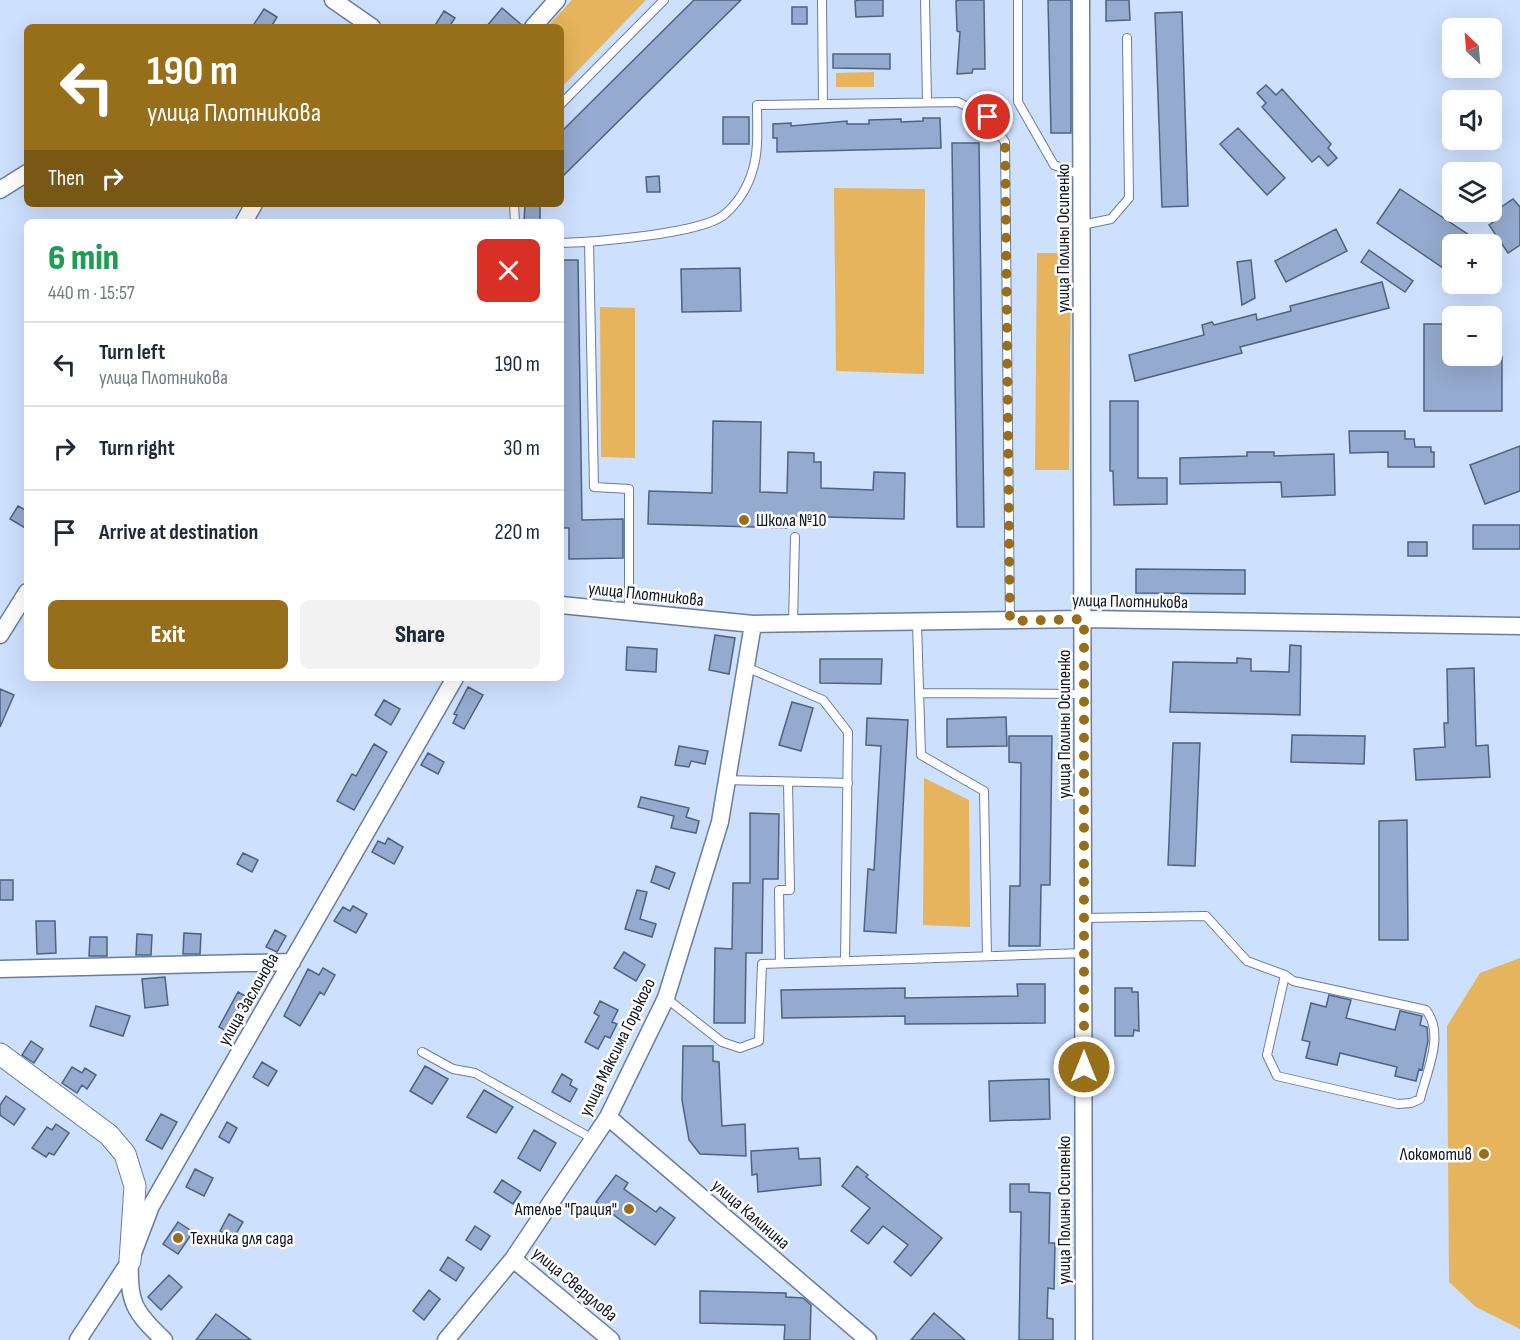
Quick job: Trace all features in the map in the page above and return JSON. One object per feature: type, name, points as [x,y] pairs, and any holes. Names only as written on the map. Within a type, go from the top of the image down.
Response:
[{"type":"street","points":[[333,0],[352,21]]},
{"type":"street","points":[[536,24],[557,0]]},
{"type":"street","name":"улица Полины Осипенко","points":[[1081,0],[1084,1340]]},
{"type":"street","points":[[0,190],[24,175]]},
{"type":"street","points":[[0,636],[24,597]]},
{"type":"street","name":"улица Плотникова","points":[[564,605],[753,624],[1084,619],[1520,626]]},
{"type":"street","name":"улица Максима Горького","points":[[446,1340],[513,1259],[608,1117],[666,998],[720,822],[753,624]]},
{"type":"street","name":"улица Заслонова","points":[[78,1340],[130,1261],[152,1206],[453,681]]},
{"type":"street","points":[[0,969],[292,962]]},
{"type":"street","points":[[0,1054],[109,1136],[125,1154],[135,1186],[129,1288],[140,1318],[164,1340]]},
{"type":"street","name":"улица Калинина","points":[[608,1117],[868,1340]]},
{"type":"street","name":"улица Свердлова","points":[[513,1259],[611,1340]]},
{"type":"lane","points":[[564,101],[664,0]]},
{"type":"lane","points":[[822,0],[823,102]]},
{"type":"lane","points":[[925,0],[927,100]]},
{"type":"lane","points":[[1018,0],[1018,102],[1054,165],[1082,176]]},
{"type":"lane","points":[[1082,225],[1111,219],[1130,198],[1127,38]]},
{"type":"lane","points":[[564,243],[590,242],[681,230],[722,217],[741,198],[753,170],[757,105],[927,100],[958,102],[988,117],[1005,142],[1010,621]]},
{"type":"lane","points":[[590,242],[594,487],[629,489],[629,613]]},
{"type":"lane","points":[[793,623],[795,537]]},
{"type":"lane","points":[[917,623],[921,755],[984,791],[987,956]]},
{"type":"lane","points":[[746,667],[823,700],[849,732],[845,961]]},
{"type":"lane","points":[[919,693],[1084,694]]},
{"type":"lane","points":[[727,780],[848,783]]},
{"type":"lane","points":[[780,963],[779,890],[790,890],[788,782]]},
{"type":"lane","points":[[1084,918],[1206,916],[1247,961],[1285,975],[1293,981],[1426,1010],[1434,1019],[1437,1033],[1420,1099],[1398,1104],[1277,1076],[1267,1055],[1285,975]]},
{"type":"lane","points":[[666,998],[722,1042],[740,1048],[759,1041],[762,964],[1084,953]]},
{"type":"lane","points":[[422,1052],[453,1069],[475,1073],[592,1139]]},
{"type":"shaded area","points":[[572,0],[646,0],[564,85],[564,24],[550,24]]},
{"type":"shaded area","points":[[874,72],[874,87],[836,87],[836,73]]},
{"type":"shaded area","points":[[834,188],[925,189],[924,374],[836,371]]},
{"type":"shaded area","points":[[1037,253],[1071,253],[1069,470],[1035,470]]},
{"type":"shaded area","points":[[600,307],[635,308],[635,458],[601,457]]},
{"type":"shaded area","points":[[924,778],[969,800],[970,927],[923,925]]},
{"type":"shaded area","name":"Локомотив","points":[[1520,958],[1520,1329],[1476,1307],[1449,1282],[1447,1026],[1480,973]]},
{"type":"building","points":[[694,0],[741,0],[564,175],[564,129]]},
{"type":"building","points":[[883,0],[883,16],[856,17],[855,1]]},
{"type":"building","points":[[984,0],[985,69],[973,69],[972,73],[957,74],[960,32],[957,31],[956,1]]},
{"type":"building","points":[[1048,0],[1071,0],[1071,133],[1051,133]]},
{"type":"building","points":[[1106,0],[1129,0],[1130,20],[1106,21]]},
{"type":"building","points":[[792,7],[807,7],[807,24],[792,24]]},
{"type":"building","points":[[502,8],[521,24],[489,24]]},
{"type":"building","points":[[264,9],[277,17],[273,24],[254,24]]},
{"type":"building","points":[[444,11],[455,18],[451,24],[436,24]]},
{"type":"building","points":[[1182,12],[1188,206],[1162,207],[1155,13]]},
{"type":"building","points":[[833,54],[890,54],[890,69],[833,68]]},
{"type":"building","points":[[1266,85],[1276,95],[1282,89],[1331,144],[1328,148],[1337,158],[1328,166],[1319,156],[1312,162],[1262,107],[1266,103],[1257,93]]},
{"type":"building","points":[[723,117],[749,117],[749,144],[723,144]]},
{"type":"building","points":[[923,118],[940,118],[941,148],[777,152],[777,138],[773,138],[773,124],[791,123],[791,126],[847,121],[847,124],[869,124],[869,120],[901,119],[901,122],[923,121]]},
{"type":"building","points":[[1238,128],[1285,178],[1267,195],[1220,144]]},
{"type":"building","points":[[952,143],[979,143],[984,527],[957,527]]},
{"type":"building","points":[[659,176],[660,192],[647,192],[646,177]]},
{"type":"building","points":[[1400,189],[1442,217],[1442,222],[1450,222],[1468,234],[1442,234],[1442,267],[1377,223]]},
{"type":"building","points":[[1513,199],[1520,207],[1520,245],[1508,253],[1502,244],[1502,234],[1495,234],[1489,225],[1494,222],[1502,222],[1502,206]]},
{"type":"building","points":[[525,207],[540,207],[540,219],[524,219]]},
{"type":"building","points":[[1336,229],[1347,251],[1286,282],[1275,261]]},
{"type":"building","points":[[1369,250],[1413,281],[1405,292],[1361,262]]},
{"type":"building","points":[[564,260],[578,260],[582,520],[623,519],[623,558],[569,559],[569,528],[564,528]]},
{"type":"building","points":[[1251,260],[1255,298],[1242,305],[1237,262]]},
{"type":"building","points":[[740,268],[741,311],[682,312],[681,269]]},
{"type":"building","points":[[1382,282],[1389,308],[1240,347],[1242,353],[1135,381],[1129,355],[1204,335],[1202,325],[1212,322],[1214,325],[1256,314],[1257,320],[1291,311],[1290,306]]},
{"type":"building","points":[[1424,324],[1442,324],[1442,366],[1502,366],[1502,411],[1424,411]]},
{"type":"building","points":[[1110,401],[1138,401],[1138,478],[1167,478],[1167,504],[1114,505],[1113,471],[1110,471]]},
{"type":"building","name":"Школа №10","points":[[713,421],[761,422],[760,492],[787,493],[788,452],[814,453],[814,462],[821,462],[821,488],[873,490],[874,472],[905,473],[904,519],[787,516],[787,528],[648,524],[649,491],[712,493]]},
{"type":"building","points":[[1349,431],[1405,431],[1405,439],[1414,439],[1415,447],[1431,447],[1431,452],[1434,452],[1434,467],[1388,467],[1388,452],[1350,453]]},
{"type":"building","points":[[1520,446],[1520,491],[1485,504],[1470,465]]},
{"type":"building","points":[[1247,452],[1274,452],[1274,456],[1334,454],[1335,495],[1282,497],[1281,482],[1180,484],[1180,458],[1247,456]]},
{"type":"building","points":[[18,506],[24,509],[24,527],[10,519]]},
{"type":"building","points":[[1473,525],[1520,525],[1520,549],[1473,549]]},
{"type":"building","points":[[1408,542],[1427,542],[1427,556],[1408,556]]},
{"type":"building","points":[[1136,569],[1245,570],[1245,594],[1136,593]]},
{"type":"building","points":[[715,635],[735,638],[729,674],[709,670]]},
{"type":"building","points":[[1290,645],[1301,646],[1300,715],[1170,712],[1173,662],[1237,663],[1237,658],[1251,659],[1251,671],[1289,672]]},
{"type":"building","points":[[627,647],[657,649],[656,672],[626,670]]},
{"type":"building","points":[[820,659],[882,659],[881,684],[820,683]]},
{"type":"building","points":[[1474,668],[1476,746],[1488,745],[1490,777],[1416,780],[1414,749],[1445,747],[1444,723],[1448,723],[1447,669]]},
{"type":"building","points":[[468,687],[483,695],[464,729],[453,723],[457,715],[454,714]]},
{"type":"building","points":[[0,689],[14,695],[0,727]]},
{"type":"building","points":[[384,700],[400,709],[391,725],[375,715]]},
{"type":"building","points":[[792,702],[813,708],[801,751],[779,745]]},
{"type":"building","points":[[1006,717],[1007,746],[947,747],[947,719]]},
{"type":"building","points":[[867,718],[908,720],[896,933],[864,931],[868,869],[874,870],[881,746],[866,745]]},
{"type":"building","points":[[1292,735],[1365,736],[1364,764],[1291,762]]},
{"type":"building","points":[[1009,736],[1052,736],[1050,885],[1041,885],[1040,946],[1009,946],[1010,886],[1020,886],[1021,763],[1009,762]]},
{"type":"building","points":[[1173,743],[1200,743],[1195,866],[1168,865]]},
{"type":"building","points":[[374,744],[387,752],[354,810],[337,801],[352,774],[356,776]]},
{"type":"building","points":[[679,746],[708,751],[705,764],[691,761],[689,767],[675,765]]},
{"type":"building","points":[[428,753],[444,762],[438,774],[421,765]]},
{"type":"building","points":[[641,797],[689,808],[686,817],[699,821],[696,833],[671,828],[674,816],[638,807]]},
{"type":"building","points":[[750,813],[779,814],[778,879],[763,879],[762,953],[746,953],[745,1023],[714,1023],[715,948],[732,949],[733,883],[750,883]]},
{"type":"building","points":[[1407,820],[1408,940],[1379,940],[1379,821]]},
{"type":"building","points":[[388,838],[403,847],[394,864],[372,852],[378,841],[385,844]]},
{"type":"building","points":[[243,853],[258,860],[252,872],[237,864]]},
{"type":"building","points":[[656,866],[675,873],[669,889],[651,882]]},
{"type":"building","points":[[0,880],[13,880],[13,900],[0,900]]},
{"type":"building","points":[[637,890],[647,892],[640,919],[656,924],[652,937],[625,929]]},
{"type":"building","points":[[353,906],[367,914],[356,933],[334,921],[343,907],[350,911]]},
{"type":"building","points":[[36,921],[55,921],[56,953],[37,954]]},
{"type":"building","points":[[275,930],[286,936],[277,952],[266,947]]},
{"type":"building","points":[[184,933],[201,934],[200,954],[183,954]]},
{"type":"building","points":[[137,934],[152,935],[151,955],[136,955]]},
{"type":"building","points":[[90,937],[107,937],[107,956],[89,956]]},
{"type":"building","points":[[624,952],[645,965],[636,981],[614,968]]},
{"type":"building","points":[[323,968],[335,975],[324,995],[320,992],[300,1026],[284,1016],[308,969],[319,975]]},
{"type":"building","points":[[165,977],[168,1005],[145,1008],[142,979]]},
{"type":"building","points":[[1017,984],[1045,984],[1045,1023],[905,1024],[905,1016],[782,1018],[781,990],[905,988],[905,998],[1018,996]]},
{"type":"building","points":[[1115,988],[1132,988],[1132,992],[1138,992],[1139,1031],[1134,1030],[1133,1036],[1115,1036]]},
{"type":"building","points":[[238,992],[252,1000],[231,1034],[219,1027]]},
{"type":"building","points":[[1329,995],[1351,1000],[1346,1018],[1395,1030],[1400,1011],[1422,1016],[1420,1025],[1427,1027],[1428,1041],[1422,1070],[1419,1069],[1416,1081],[1395,1076],[1397,1067],[1340,1053],[1337,1065],[1306,1058],[1310,1042],[1302,1040],[1311,1003],[1326,1007]]},
{"type":"building","points":[[600,1001],[618,1010],[612,1022],[617,1024],[610,1038],[605,1036],[598,1049],[585,1042],[599,1016],[594,1013]]},
{"type":"building","points":[[96,1006],[130,1016],[123,1036],[90,1026]]},
{"type":"building","points":[[31,1041],[43,1049],[34,1063],[22,1055]]},
{"type":"building","points":[[683,1046],[713,1046],[713,1061],[719,1062],[722,1126],[745,1124],[746,1156],[700,1154],[689,1140],[682,1100]]},
{"type":"building","points":[[262,1062],[277,1071],[268,1086],[253,1077]]},
{"type":"building","points":[[425,1066],[448,1079],[432,1104],[410,1091]]},
{"type":"building","points":[[72,1067],[82,1073],[85,1068],[96,1075],[87,1089],[82,1085],[77,1093],[62,1083]]},
{"type":"building","points":[[562,1074],[572,1080],[570,1085],[577,1089],[570,1102],[552,1092]]},
{"type":"building","points":[[1049,1079],[1050,1119],[990,1121],[989,1081]]},
{"type":"building","points":[[484,1090],[513,1107],[496,1133],[467,1117]]},
{"type":"building","points":[[6,1096],[25,1109],[14,1125],[0,1115],[0,1105]]},
{"type":"building","points":[[161,1114],[177,1122],[162,1149],[146,1140]]},
{"type":"building","points":[[227,1122],[237,1128],[229,1143],[219,1137]]},
{"type":"building","points":[[56,1124],[69,1133],[54,1155],[49,1153],[46,1157],[32,1148],[47,1127],[52,1130]]},
{"type":"building","points":[[534,1130],[556,1143],[540,1171],[518,1158]]},
{"type":"building","points":[[798,1148],[799,1159],[820,1158],[821,1185],[758,1192],[757,1174],[752,1175],[751,1151]]},
{"type":"building","points":[[857,1166],[868,1175],[866,1177],[942,1238],[911,1276],[894,1262],[908,1245],[883,1226],[868,1244],[851,1231],[870,1208],[842,1186]]},
{"type":"building","points":[[195,1169],[213,1178],[204,1196],[186,1187]]},
{"type":"building","name":"Ателье \"Грация\"","points":[[616,1175],[628,1183],[624,1189],[656,1212],[660,1207],[675,1218],[655,1245],[596,1202]]},
{"type":"building","points":[[502,1180],[521,1192],[513,1204],[494,1192]]},
{"type":"building","points":[[1010,1184],[1029,1184],[1029,1192],[1050,1193],[1049,1243],[1055,1243],[1054,1289],[1048,1288],[1047,1318],[1053,1319],[1053,1340],[1019,1340],[1021,1212],[1010,1212]]},
{"type":"building","points":[[229,1214],[243,1222],[233,1239],[220,1231]]},
{"type":"building","name":"Техника для сада","points":[[178,1222],[193,1232],[178,1254],[163,1244]]},
{"type":"building","points":[[475,1226],[490,1236],[481,1250],[466,1240]]},
{"type":"building","points":[[448,1257],[464,1268],[456,1281],[440,1270]]},
{"type":"building","points":[[169,1275],[182,1287],[161,1310],[148,1297]]},
{"type":"building","points":[[429,1290],[440,1299],[424,1320],[413,1311]]},
{"type":"building","points":[[700,1291],[786,1293],[786,1297],[803,1298],[811,1305],[810,1340],[784,1340],[785,1325],[700,1323]]},
{"type":"building","points":[[934,1313],[965,1340],[911,1340]]},
{"type":"building","points":[[216,1314],[251,1340],[196,1340]]},
{"type":"place","name":"Школа №10","points":[[744,520]]},
{"type":"place","name":"Локомотив","points":[[1484,1154]]},
{"type":"place","name":"Ателье \"Грация\"","points":[[629,1209]]},
{"type":"place","name":"Техника для сада","points":[[178,1238]]},
{"type":"route","points":[[988,117],[1005,142],[1010,621],[1084,619],[1084,1067]]}]
